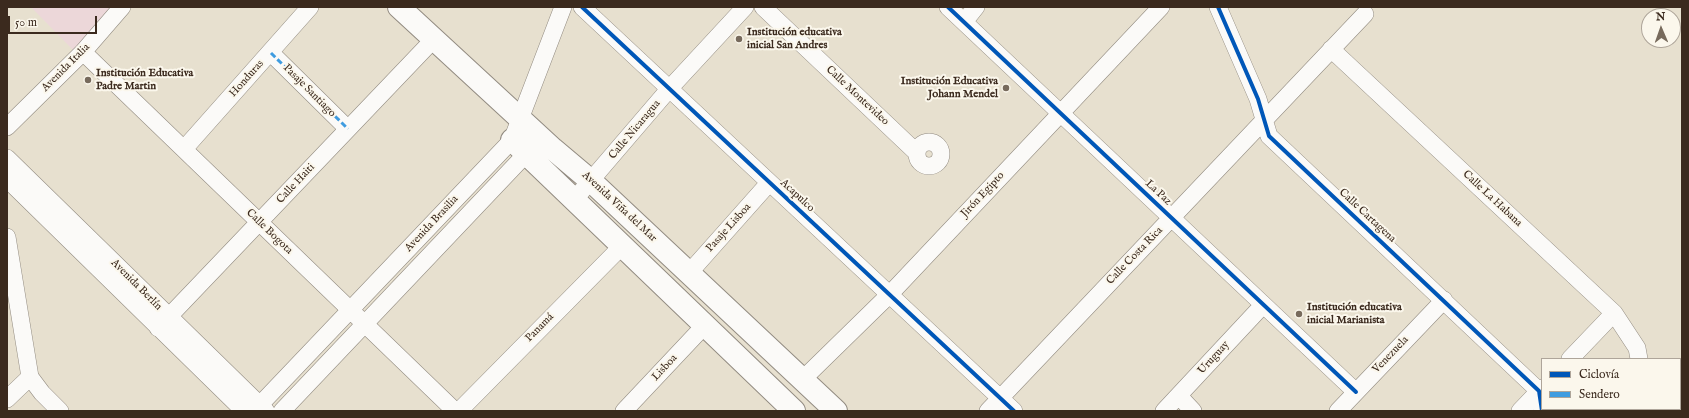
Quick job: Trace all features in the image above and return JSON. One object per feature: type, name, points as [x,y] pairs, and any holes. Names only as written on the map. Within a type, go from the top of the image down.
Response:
[{"type":"main road","name":"Avenida Viña del Mar","points":[[399,7],[537,135],[591,181],[836,411]]},
{"type":"main road","points":[[519,147],[794,411]]},
{"type":"street","name":"Avenida Italia","points":[[7,127],[83,52],[122,7]]},
{"type":"street","name":"Honduras","points":[[184,149],[271,53],[310,7]]},
{"type":"street","name":"Avenida Brasilia","points":[[282,411],[365,324],[519,147],[520,118],[563,7]]},
{"type":"street","name":"Acapulco","points":[[582,7],[670,88],[769,183],[1001,397],[1014,411]]},
{"type":"street","name":"Calle Nicaragua","points":[[574,200],[670,88],[745,7]]},
{"type":"street","name":"Calle Montevideo","points":[[763,7],[916,152]]},
{"type":"street","name":"La Paz","points":[[948,7],[1356,392]]},
{"type":"street","points":[[964,22],[976,7]]},
{"type":"street","name":"Jirón Egipto","points":[[802,380],[890,294],[1161,7]]},
{"type":"street","name":"Calle Cartagena","points":[[1218,7],[1258,99],[1269,136],[1540,390]]},
{"type":"street","name":"Calle Costa Rica","points":[[988,411],[1365,14]]},
{"type":"street","name":"Calle Haiti","points":[[163,323],[434,39]]},
{"type":"street","name":"Calle La Habana","points":[[1331,49],[1614,313],[1637,348],[1638,358]]},
{"type":"street","name":"Calle Bogota","points":[[83,52],[455,411]]},
{"type":"street","name":"Pasaje Santiago","points":[[271,53],[348,129]]},
{"type":"street","name":"Avenida Brasilia","points":[[260,409],[350,310],[519,147],[537,135]]},
{"type":"street","name":"Avenida Berlín","points":[[7,158],[244,411]]},
{"type":"street","name":"Avenida Berlín","points":[[7,179],[163,323],[260,409]]},
{"type":"street","name":"Pasaje Lisboa","points":[[689,273],[769,183]]},
{"type":"street","points":[[7,237],[14,318],[30,377],[42,393],[60,411]]},
{"type":"street","name":"Panamá","points":[[459,411],[622,246]]},
{"type":"street","name":"Venezuela","points":[[1338,411],[1444,300]]},
{"type":"street","name":"Uruguay","points":[[1164,411],[1263,305]]},
{"type":"street","points":[[1571,358],[1614,313]]},
{"type":"street","name":"Lisboa","points":[[624,411],[705,325]]},
{"type":"street","points":[[7,399],[30,377]]},
{"type":"street","points":[[1520,411],[1540,390]]},
{"type":"street","points":[[1540,390],[1541,400]]},
{"type":"street","points":[[1179,396],[1193,411]]},
{"type":"shaded area","points":[[31,7],[119,7],[74,51]]},
{"type":"marked path","points":[[271,53],[348,129]]},
{"type":"cycle path","points":[[582,7],[1014,411]]},
{"type":"cycle path","points":[[948,7],[1356,392]]},
{"type":"cycle path","points":[[1218,7],[1258,99],[1269,136],[1539,391],[1541,404]]},
{"type":"place","name":"Institución educativa inicial San Andres","points":[[739,39]]},
{"type":"place","name":"Institución Educativa Padre Martin","points":[[88,80]]},
{"type":"place","name":"Institución Educativa Johann Mendel","points":[[1006,88]]},
{"type":"place","name":"Institución educativa inicial Marianista","points":[[1299,314]]}]
